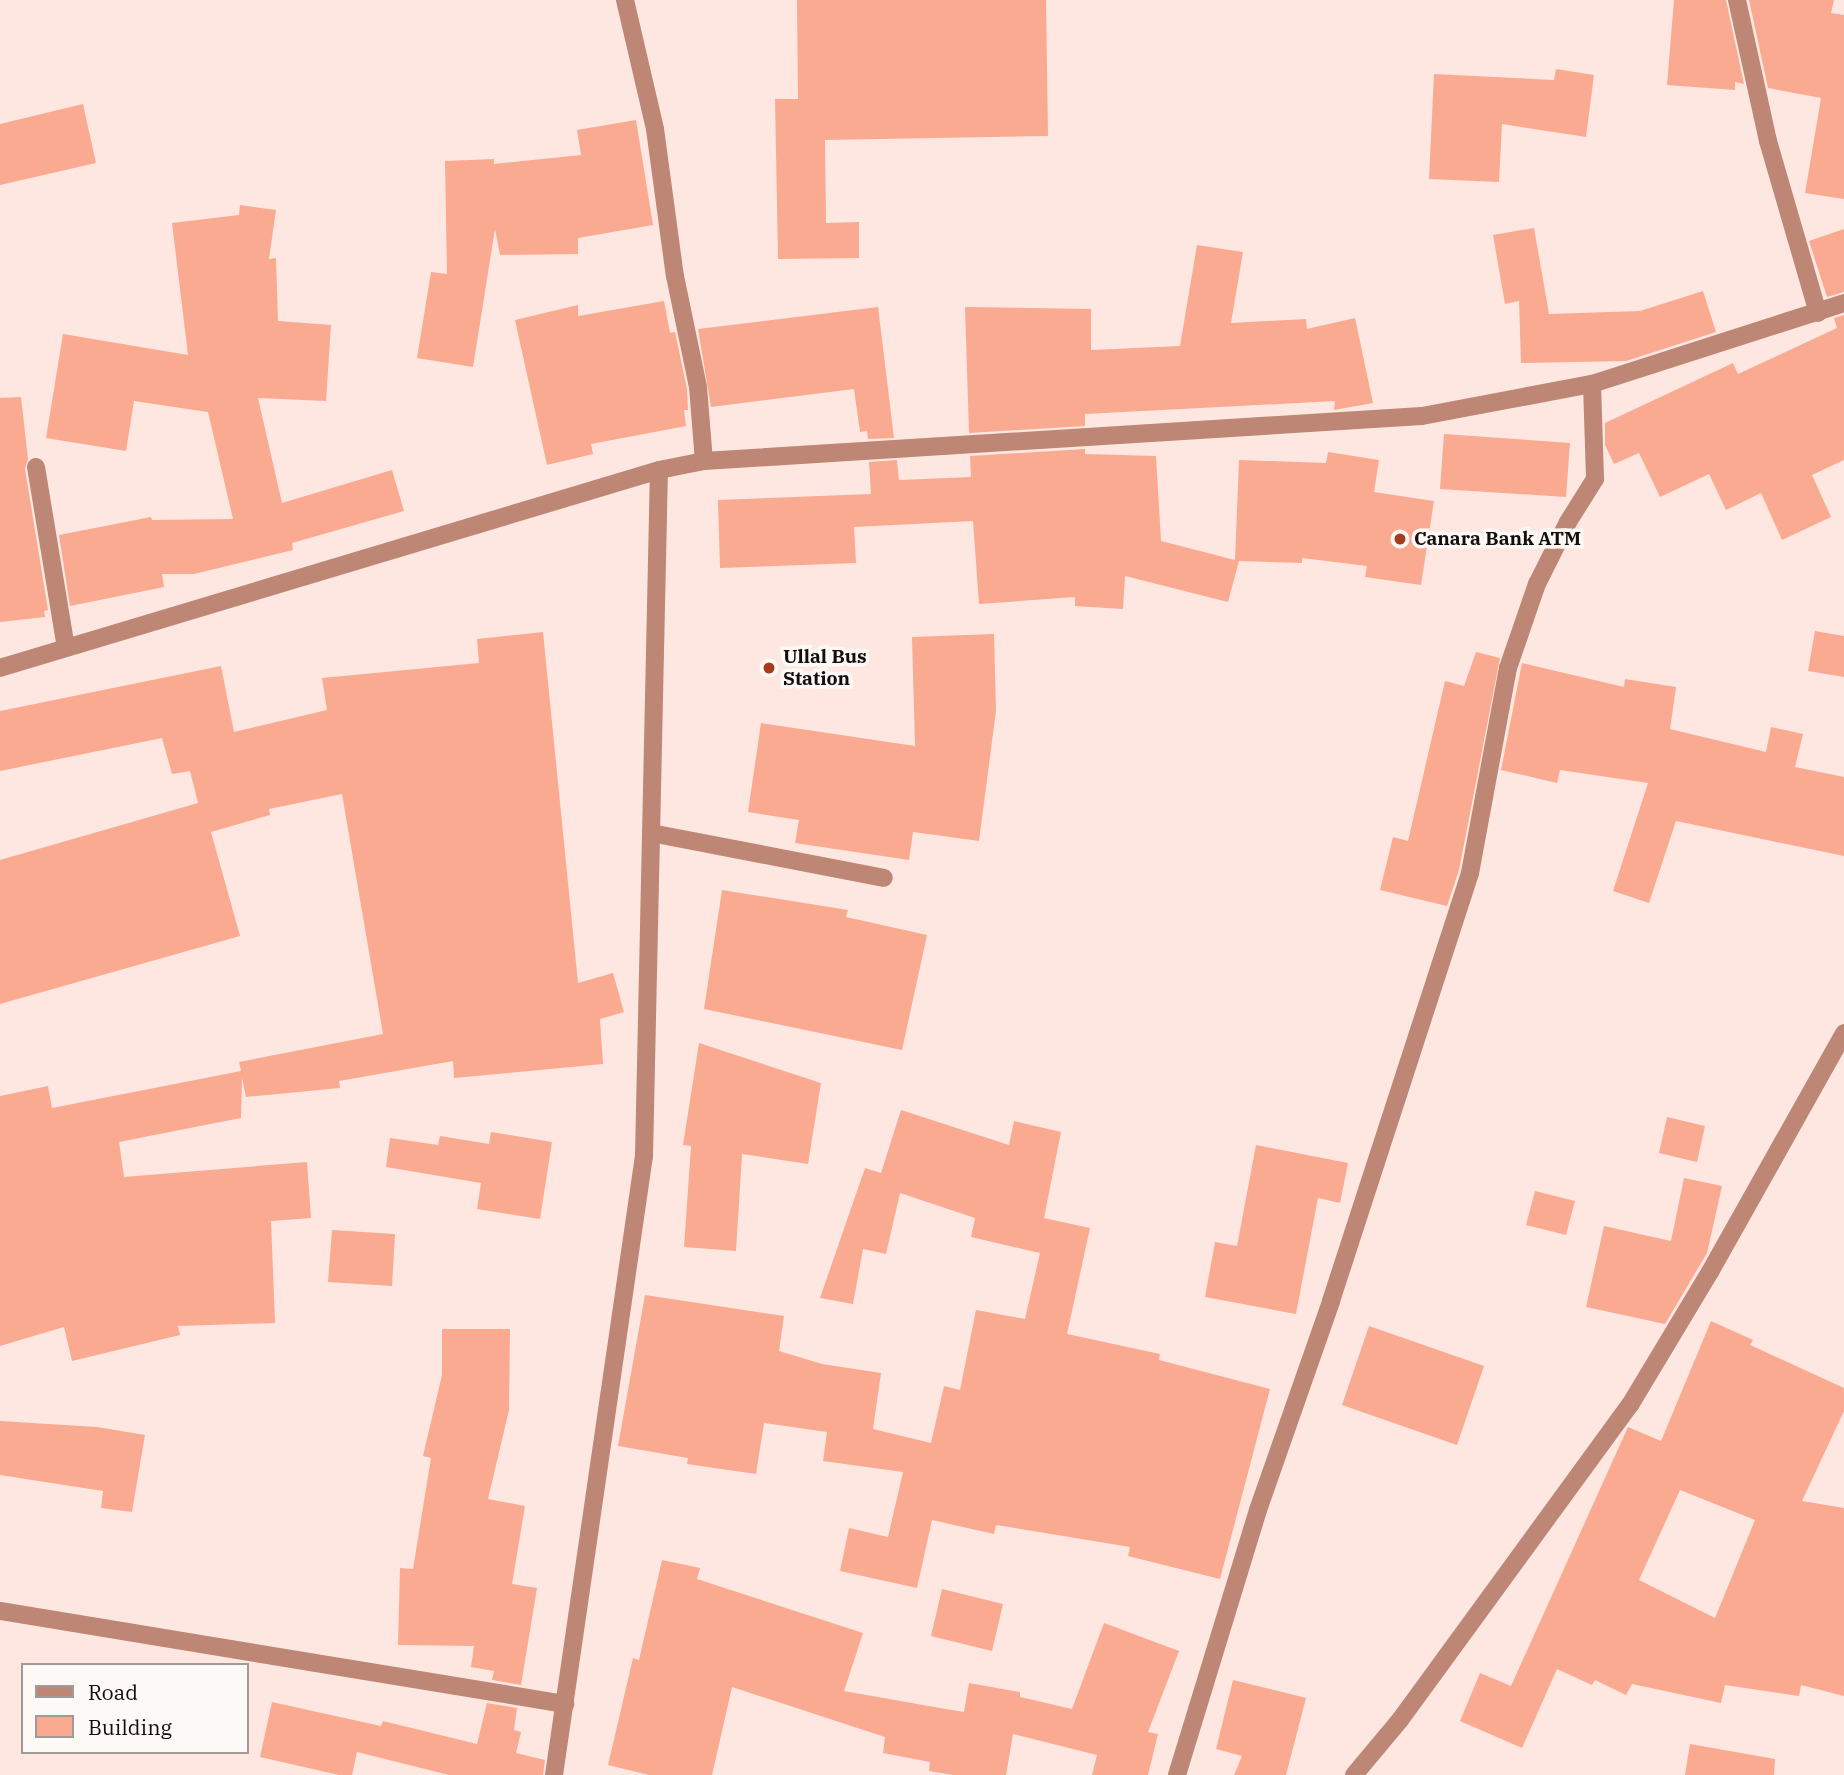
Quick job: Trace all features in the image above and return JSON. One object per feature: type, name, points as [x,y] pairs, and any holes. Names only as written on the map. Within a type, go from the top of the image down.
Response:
[{"type":"street","points":[[625,0],[655,129],[675,276],[698,387],[704,461]]},
{"type":"street","points":[[1737,0],[1768,141],[1818,313]]},
{"type":"street","points":[[0,668],[659,470],[704,461],[1422,416],[1592,384],[1844,303]]},
{"type":"street","points":[[1177,1775],[1258,1510],[1331,1301],[1470,873],[1508,668],[1537,584],[1568,522],[1595,479],[1592,384]]},
{"type":"street","points":[[36,467],[66,648]]},
{"type":"street","points":[[554,1775],[644,1156],[659,470]]},
{"type":"street","points":[[651,833],[884,878]]},
{"type":"street","points":[[1354,1775],[1416,1698],[1630,1405],[1710,1272],[1844,1033]]},
{"type":"street","points":[[0,1611],[565,1704]]},
{"type":"building","points":[[797,0],[1046,0],[1048,136],[825,140],[826,223],[859,222],[859,258],[778,259],[775,99],[798,99]]},
{"type":"building","points":[[1674,0],[1726,0],[1744,84],[1735,82],[1735,90],[1667,85]]},
{"type":"building","points":[[1749,0],[1834,0],[1831,13],[1844,15],[1844,199],[1805,193],[1821,98],[1768,88]]},
{"type":"building","points":[[1556,69],[1594,75],[1586,137],[1502,124],[1499,182],[1429,179],[1434,74],[1554,80]]},
{"type":"building","points":[[83,104],[96,163],[0,185],[0,124]]},
{"type":"building","points":[[636,120],[653,225],[578,238],[578,254],[500,255],[495,229],[473,367],[417,358],[431,272],[447,274],[445,161],[494,159],[494,164],[581,155],[577,130]]},
{"type":"building","points":[[240,205],[276,210],[269,259],[276,258],[278,321],[331,325],[326,401],[258,398],[282,503],[392,470],[404,511],[292,543],[293,550],[194,574],[162,574],[164,587],[70,606],[59,535],[151,517],[152,520],[233,519],[208,412],[134,401],[126,451],[46,438],[63,334],[188,355],[172,223],[239,215]]},
{"type":"building","points":[[1534,228],[1549,314],[1640,311],[1703,291],[1716,332],[1626,361],[1521,363],[1519,301],[1505,304],[1493,235]]},
{"type":"building","points":[[1844,229],[1844,292],[1827,297],[1809,241]]},
{"type":"building","points":[[1197,245],[1243,252],[1231,323],[1306,319],[1307,329],[1355,318],[1373,403],[1334,410],[1335,401],[1085,414],[1085,426],[969,433],[965,307],[1091,309],[1091,350],[1180,346]]},
{"type":"building","points":[[664,301],[670,333],[675,332],[687,389],[688,410],[684,410],[686,426],[591,444],[593,454],[547,465],[515,320],[578,305],[578,316]]},
{"type":"building","points":[[878,307],[894,438],[868,439],[867,431],[860,432],[854,389],[711,407],[698,329]]},
{"type":"building","points":[[1844,315],[1844,460],[1812,475],[1831,517],[1782,540],[1761,493],[1726,510],[1709,474],[1660,497],[1639,453],[1614,464],[1605,445],[1605,423],[1733,363],[1738,374],[1837,328],[1834,318]]},
{"type":"building","points":[[21,397],[28,459],[25,469],[48,610],[44,611],[45,617],[0,622],[0,398]]},
{"type":"building","points":[[1444,434],[1570,443],[1566,497],[1440,489]]},
{"type":"building","points":[[1085,449],[1085,454],[1156,456],[1161,541],[1235,560],[1239,460],[1326,463],[1328,452],[1379,460],[1374,492],[1434,501],[1421,585],[1365,577],[1367,566],[1302,558],[1302,563],[1239,561],[1228,602],[1125,576],[1123,609],[1075,606],[1075,597],[979,604],[973,521],[854,527],[856,563],[720,568],[718,500],[871,494],[869,462],[897,460],[899,480],[971,477],[970,456]]},
{"type":"building","points":[[1815,631],[1844,636],[1844,677],[1808,671]]},
{"type":"building","points":[[543,632],[578,983],[613,973],[624,1012],[600,1019],[603,1064],[454,1078],[453,1061],[339,1081],[340,1088],[246,1097],[242,1078],[241,1118],[119,1142],[124,1177],[307,1162],[311,1218],[271,1221],[275,1323],[178,1326],[180,1335],[72,1361],[64,1327],[0,1346],[0,1096],[48,1086],[52,1108],[241,1071],[239,1062],[383,1034],[342,794],[269,809],[270,815],[211,832],[240,936],[0,1004],[0,860],[198,803],[190,771],[172,774],[162,738],[0,771],[0,711],[221,666],[234,732],[327,710],[322,678],[479,663],[477,639]]},
{"type":"building","points":[[994,634],[996,711],[979,841],[913,832],[909,860],[795,843],[799,820],[748,812],[761,723],[915,746],[912,637]]},
{"type":"building","points":[[1476,652],[1500,658],[1459,870],[1447,906],[1380,890],[1393,837],[1408,841],[1445,681],[1464,686]]},
{"type":"building","points":[[1522,663],[1624,687],[1625,679],[1676,687],[1670,729],[1766,752],[1771,727],[1803,734],[1795,767],[1844,777],[1844,856],[1676,821],[1649,903],[1613,891],[1648,783],[1560,770],[1557,783],[1501,770]]},
{"type":"building","points":[[722,890],[848,910],[846,917],[927,935],[902,1050],[704,1009]]},
{"type":"building","points":[[699,1043],[821,1083],[808,1164],[742,1154],[736,1251],[684,1247],[691,1146],[683,1145]]},
{"type":"building","points":[[901,1110],[1009,1145],[1014,1121],[1061,1132],[1044,1218],[1090,1228],[1067,1334],[1160,1354],[1159,1360],[1270,1389],[1220,1579],[1128,1556],[1130,1547],[996,1525],[994,1534],[932,1520],[917,1588],[840,1571],[849,1528],[888,1537],[903,1472],[823,1461],[827,1432],[764,1423],[756,1474],[687,1464],[688,1458],[618,1446],[645,1295],[784,1316],[779,1351],[822,1364],[881,1373],[873,1429],[931,1443],[944,1386],[960,1390],[976,1310],[1025,1319],[1040,1253],[971,1237],[975,1218],[900,1193],[886,1254],[863,1249],[853,1304],[820,1298],[865,1168],[881,1173]]},
{"type":"building","points":[[1667,1117],[1705,1126],[1697,1162],[1659,1153]]},
{"type":"building","points":[[491,1132],[552,1142],[540,1219],[477,1209],[481,1183],[386,1167],[390,1138],[438,1145],[440,1136],[489,1144]]},
{"type":"building","points":[[1256,1145],[1348,1163],[1340,1203],[1318,1198],[1296,1314],[1205,1297],[1215,1242],[1237,1246]]},
{"type":"building","points":[[1684,1178],[1722,1186],[1707,1253],[1665,1324],[1586,1307],[1604,1226],[1671,1241]]},
{"type":"building","points":[[1535,1191],[1575,1201],[1566,1235],[1526,1225]]},
{"type":"building","points":[[332,1230],[395,1234],[392,1286],[328,1282]]},
{"type":"building","points":[[1711,1321],[1753,1340],[1750,1345],[1844,1388],[1844,1411],[1802,1501],[1844,1508],[1844,1696],[1801,1685],[1799,1696],[1725,1685],[1721,1703],[1632,1684],[1626,1695],[1595,1680],[1592,1685],[1557,1669],[1522,1748],[1460,1721],[1480,1673],[1511,1686],[1628,1427],[1661,1441]],"holes":[[[1680,1490],[1755,1520],[1715,1618],[1639,1580]]]},
{"type":"building","points":[[1369,1326],[1484,1366],[1457,1445],[1342,1405]]},
{"type":"building","points":[[442,1329],[510,1329],[509,1410],[488,1499],[525,1506],[512,1584],[537,1588],[521,1685],[492,1680],[494,1671],[471,1667],[474,1646],[398,1645],[400,1568],[413,1569],[431,1458],[423,1456],[442,1375]]},
{"type":"building","points":[[0,1421],[97,1427],[145,1435],[132,1512],[101,1508],[103,1491],[0,1475]]},
{"type":"building","points":[[662,1560],[700,1568],[697,1579],[863,1633],[844,1691],[940,1708],[964,1712],[969,1683],[1020,1692],[1020,1697],[1072,1709],[1104,1623],[1179,1651],[1148,1732],[1158,1734],[1148,1775],[1092,1775],[1097,1755],[1013,1734],[1006,1775],[953,1775],[929,1771],[930,1762],[883,1753],[885,1737],[732,1687],[712,1775],[649,1775],[608,1765],[633,1658],[639,1660]]},
{"type":"building","points":[[942,1589],[1003,1604],[992,1651],[931,1636]]},
{"type":"building","points":[[1233,1680],[1306,1698],[1286,1775],[1234,1775],[1242,1756],[1216,1749]]},
{"type":"building","points":[[272,1702],[381,1726],[383,1721],[477,1744],[487,1703],[517,1708],[514,1730],[521,1732],[516,1753],[545,1760],[543,1775],[449,1775],[357,1752],[352,1775],[339,1775],[260,1757]]},
{"type":"building","points":[[1690,1744],[1775,1759],[1774,1775],[1685,1775]]},
{"type":"place","name":"Canara Bank ATM","points":[[1400,539]]},
{"type":"place","name":"Ullal Bus Station","points":[[769,668]]}]
